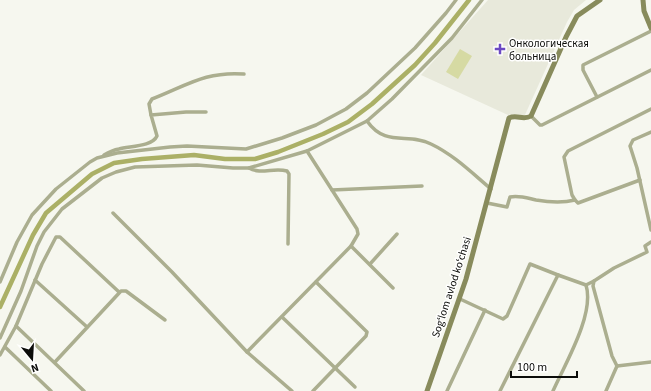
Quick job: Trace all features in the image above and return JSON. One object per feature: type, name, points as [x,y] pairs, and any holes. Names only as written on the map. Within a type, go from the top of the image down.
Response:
[{"type":"street","points":[[97,158],[117,153],[187,146],[246,149],[282,138],[316,125],[346,109],[367,93],[415,48],[456,0]]},
{"type":"street","points":[[0,338],[21,291],[36,246],[44,232],[62,209],[102,178],[116,172],[135,167],[197,165],[249,168],[307,151],[367,121],[392,99],[452,38],[482,0]]},
{"type":"street","points":[[600,0],[577,16],[530,116],[542,125],[651,70]]},
{"type":"street","points":[[597,97],[583,70],[583,65],[651,30],[644,10],[643,0]]},
{"type":"street","points":[[0,282],[17,242],[32,215],[56,189],[78,170],[110,151],[154,141],[157,136],[149,104],[152,99],[205,77],[231,73],[244,74]]},
{"type":"street","points":[[640,180],[578,203],[572,195],[565,162],[565,154],[568,150],[651,109]]},
{"type":"street","points":[[151,115],[206,112]]},
{"type":"street","name":"Sogʻlom avlod koʻchasi","points":[[427,391],[460,299],[510,118],[515,116],[524,118],[530,116]]},
{"type":"street","points":[[367,121],[372,129],[384,136],[432,144],[452,156],[491,189]]},
{"type":"street","points":[[651,132],[633,140],[630,146],[640,180],[651,230]]},
{"type":"street","points":[[248,352],[351,246],[357,237],[358,231],[307,151]]},
{"type":"street","points":[[249,168],[255,171],[282,170],[287,171],[289,174],[288,244]]},
{"type":"street","points":[[332,190],[422,186]]},
{"type":"street","points":[[487,203],[507,207],[510,197],[516,196],[538,200],[569,202],[575,200]]},
{"type":"street","points":[[113,214],[177,277],[248,352],[292,391]]},
{"type":"street","points":[[370,264],[397,234]]},
{"type":"street","points":[[0,355],[6,347],[16,326],[42,264],[55,238],[59,237],[119,292]]},
{"type":"street","points":[[460,299],[502,319],[505,318],[530,264],[586,285],[614,268],[647,252],[645,246],[651,242]]},
{"type":"street","points":[[351,246],[393,288]]},
{"type":"street","points":[[500,391],[558,275]]},
{"type":"street","points":[[35,280],[87,327]]},
{"type":"street","points":[[594,281],[612,356],[618,366]]},
{"type":"street","points":[[314,391],[366,336],[367,332],[316,282]]},
{"type":"street","points":[[553,391],[582,328],[589,294],[586,285]]},
{"type":"street","points":[[55,362],[119,292],[125,290],[165,320]]},
{"type":"street","points":[[447,391],[485,310]]},
{"type":"street","points":[[282,317],[355,386]]},
{"type":"street","points":[[16,326],[84,391]]},
{"type":"street","points":[[6,347],[51,391]]},
{"type":"street","points":[[618,366],[651,362]]},
{"type":"street","points":[[606,391],[618,366]]},
{"type":"shaded area","name":"Онкологическая больница","points":[[488,0],[586,0],[574,10],[567,22],[524,117],[513,114],[508,115],[421,75]]},
{"type":"green space","points":[[460,49],[472,56],[458,79],[446,72]]},
{"type":"waterway","points":[[0,307],[33,235],[46,213],[92,174],[114,163],[142,159],[194,155],[225,159],[255,159],[278,152],[323,134],[348,122],[372,104],[415,65],[435,43],[469,0]]},
{"type":"place","name":"Онкологическая больница","points":[[500,49]]}]
